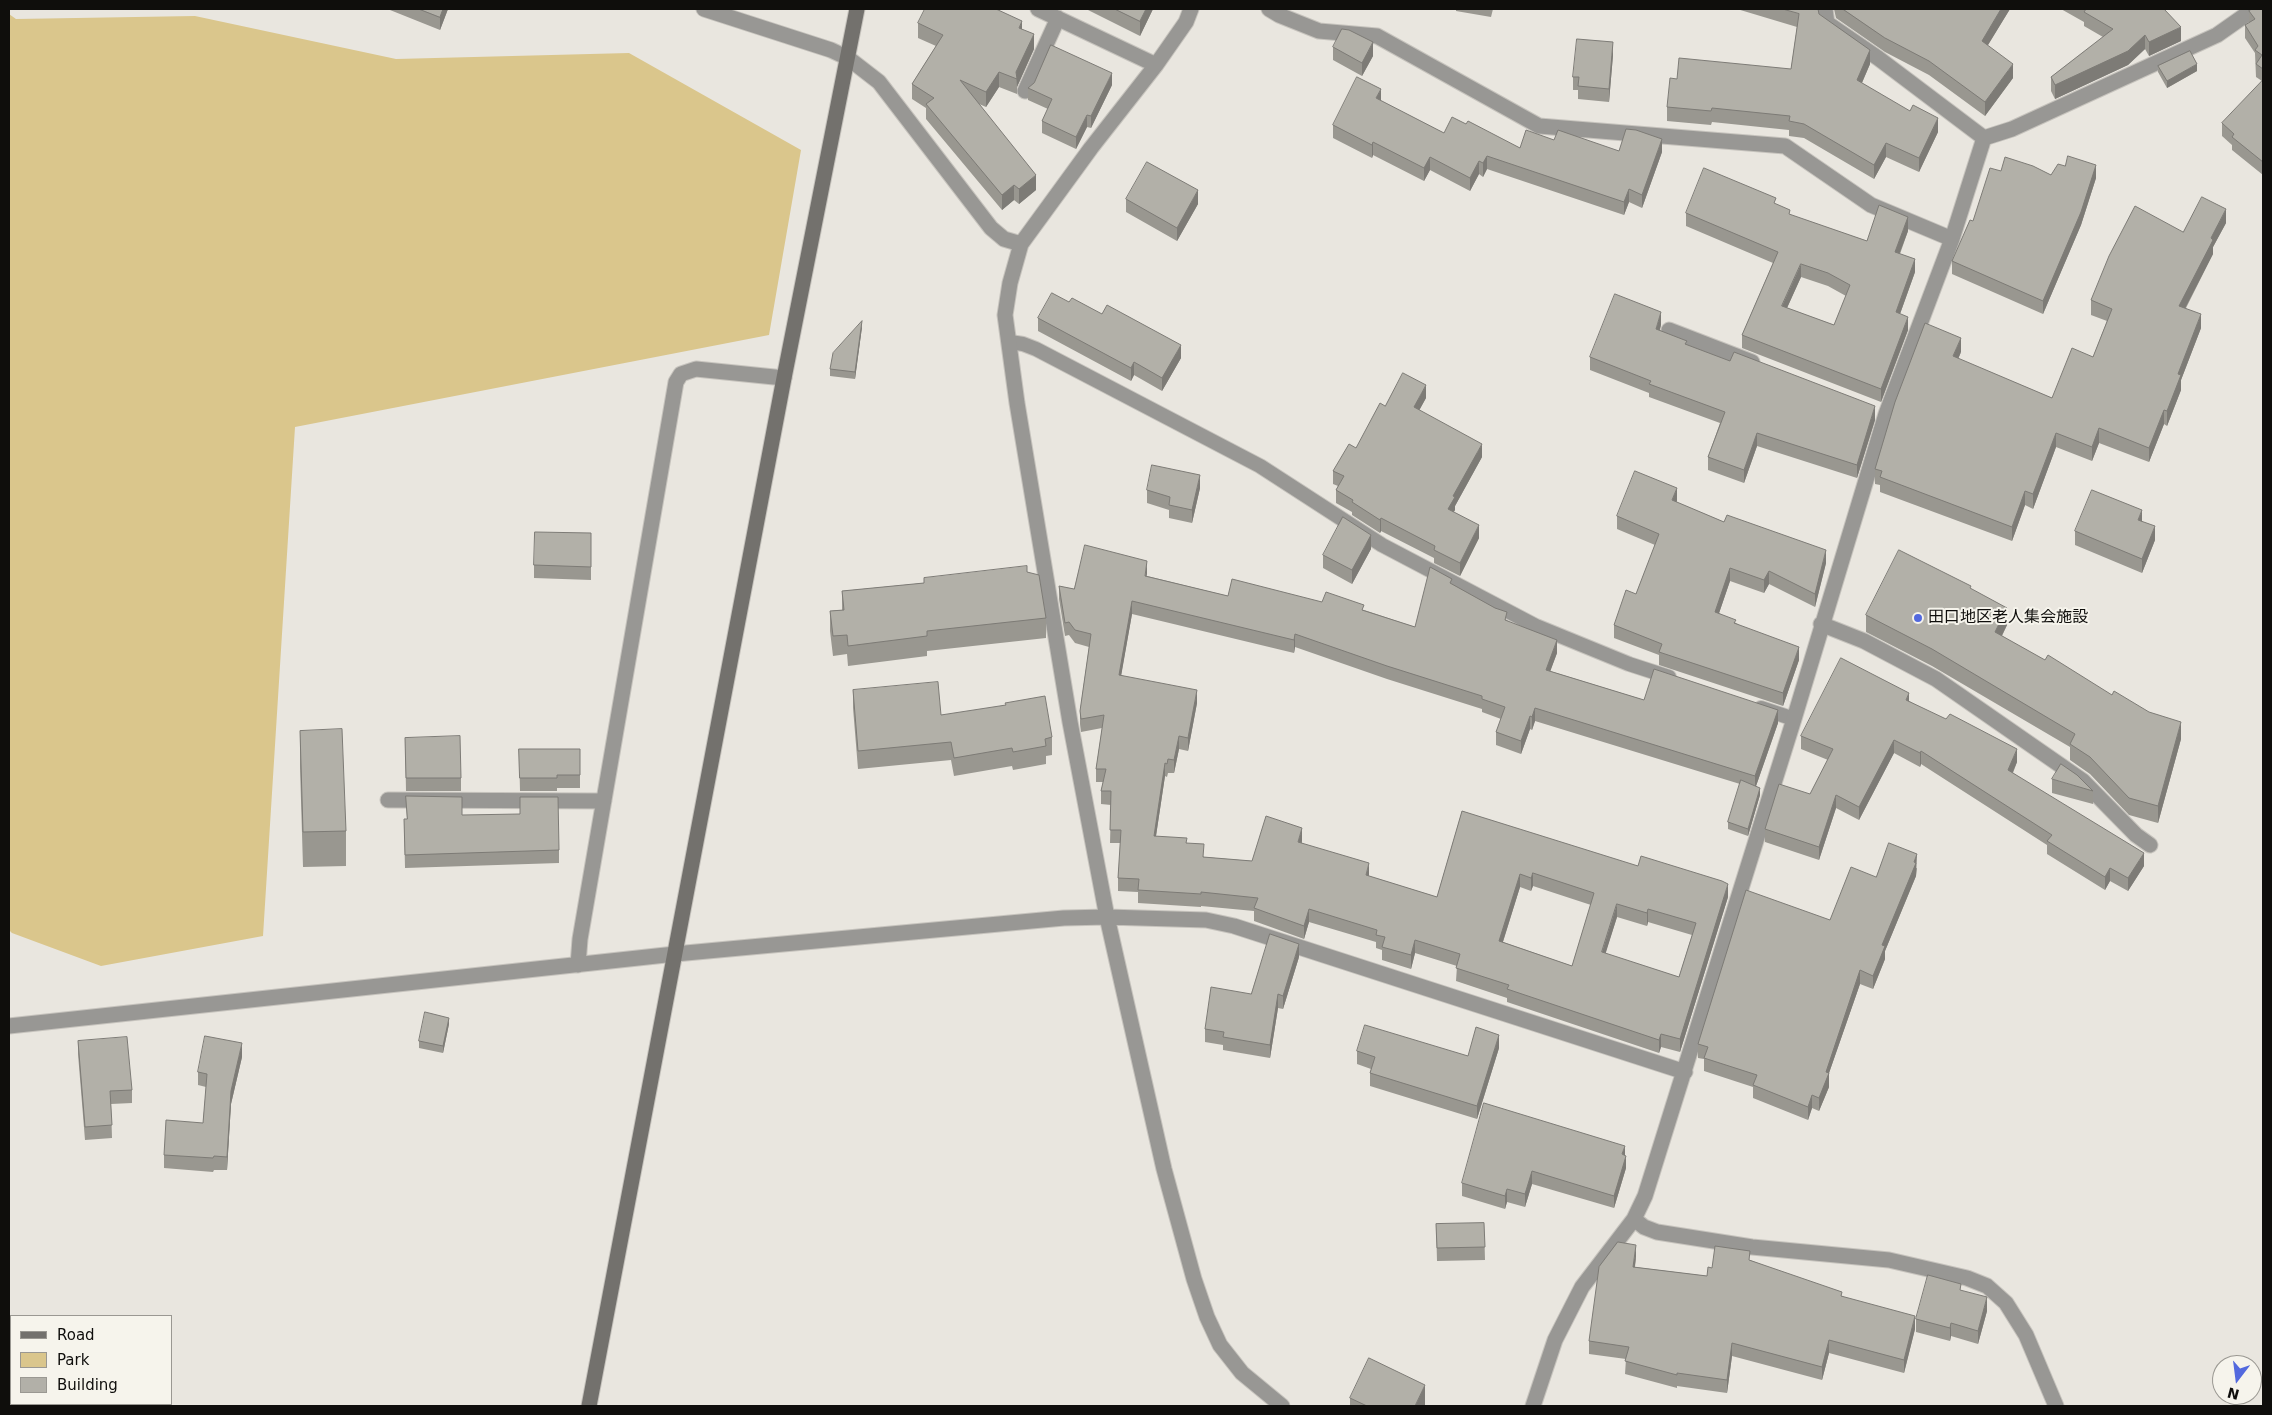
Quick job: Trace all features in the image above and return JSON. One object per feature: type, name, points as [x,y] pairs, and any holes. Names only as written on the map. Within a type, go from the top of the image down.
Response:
[{"type":"street","points":[[704,9],[831,50],[848,58],[879,82],[991,228],[1004,239],[1021,244]]},
{"type":"street","points":[[589,1406],[784,378],[857,9]]},
{"type":"street","points":[[1038,9],[1156,65]]},
{"type":"street","points":[[1191,9],[1186,22],[1156,65],[1091,148],[1021,244],[1010,283],[1005,315],[1017,403],[1070,722],[1107,917],[1164,1169],[1194,1279],[1207,1318],[1220,1345],[1242,1373],[1282,1406]]},
{"type":"street","points":[[1269,9],[1319,31],[1378,36],[1539,126],[1785,146],[1872,205],[1952,239]]},
{"type":"street","points":[[1826,9],[1827,23],[1878,58],[1984,138]]},
{"type":"street","points":[[1984,138],[2012,129],[2218,35],[2254,9]]},
{"type":"street","points":[[1026,91],[1058,18]]},
{"type":"street","points":[[1533,1406],[1555,1340],[1582,1287],[1634,1219],[1646,1196],[1794,719],[1886,414],[1952,239],[1984,138]]},
{"type":"street","points":[[1669,330],[1768,369]]},
{"type":"street","points":[[578,965],[580,939],[676,382],[681,374],[696,369],[784,378]]},
{"type":"street","points":[[1868,407],[1886,414]]},
{"type":"street","points":[[1822,624],[1864,641],[1936,679],[2083,781],[2136,835],[2150,845]]},
{"type":"street","points":[[388,800],[604,801]]},
{"type":"street","points":[[9,1026],[675,954],[966,926],[1064,918],[1107,917],[1206,920],[1234,926],[1685,1072]]},
{"type":"street","points":[[1634,1219],[1644,1227],[1657,1232],[1752,1247],[1889,1260],[1967,1278],[1986,1286],[2006,1303],[2026,1335],[2056,1406]]},
{"type":"lane","points":[[1010,342],[1036,348],[1260,466],[1382,544],[1536,626],[1630,664],[1684,682]]},
{"type":"lane","points":[[1748,703],[1794,719]]},
{"type":"green space","points":[[9,14],[16,19],[195,16],[396,59],[629,53],[801,150],[769,335],[295,427],[263,936],[101,966],[12,933],[9,930]]},
{"type":"building","points":[[419,9],[443,9],[440,17]]},
{"type":"building","points":[[925,9],[996,9],[1022,21],[1019,28],[1034,34],[1016,72],[1017,79],[999,72],[986,92],[960,80],[1036,175],[1019,189],[1014,185],[1002,195],[926,104],[934,98],[912,84],[943,35],[918,23]]},
{"type":"building","points":[[1115,9],[1146,9],[1140,21]]},
{"type":"building","points":[[1783,9],[1818,9],[1819,14],[1870,50],[1857,80],[1910,111],[1913,105],[1938,118],[1919,158],[1886,143],[1874,165],[1804,124],[1789,121],[1790,116],[1712,108],[1711,111],[1667,107],[1670,78],[1677,79],[1679,58],[1791,69],[1799,14]]},
{"type":"building","points":[[1843,9],[2001,9],[1982,41],[2013,64],[1985,102],[1929,61],[1885,38]]},
{"type":"building","points":[[2086,9],[2164,9],[2181,27],[2149,42],[2145,35],[2128,51],[2055,85],[2051,77],[2113,29],[2084,12]]},
{"type":"building","points":[[2252,9],[2263,9],[2263,69],[2256,64],[2262,55],[2255,50],[2258,46],[2245,25],[2255,19],[2249,11]]},
{"type":"building","points":[[1342,29],[1349,30],[1373,42],[1362,63],[1333,47]]},
{"type":"building","points":[[1577,39],[1613,42],[1609,89],[1578,86],[1579,77],[1573,77]]},
{"type":"building","points":[[1051,45],[1112,73],[1091,116],[1087,115],[1076,137],[1042,121],[1052,99],[1028,88],[1034,83]]},
{"type":"building","points":[[2190,51],[2197,64],[2167,81],[2158,66]]},
{"type":"building","points":[[1357,77],[1381,89],[1376,98],[1444,133],[1452,117],[1466,124],[1468,121],[1520,148],[1526,130],[1554,140],[1558,130],[1619,151],[1626,129],[1636,130],[1662,139],[1642,195],[1629,189],[1624,202],[1487,156],[1483,163],[1479,161],[1470,178],[1430,157],[1424,168],[1373,142],[1372,145],[1333,125]]},
{"type":"building","points":[[2263,80],[2263,162],[2232,137],[2234,134],[2222,123]]},
{"type":"building","points":[[2068,156],[2096,165],[2081,212],[2043,301],[1952,261],[1970,220],[1973,221],[1990,168],[2001,171],[2005,157],[2033,166],[2051,175],[2058,164],[2065,166]]},
{"type":"building","points":[[1147,162],[1198,190],[1177,228],[1126,199]]},
{"type":"building","points":[[1704,168],[1776,198],[1774,203],[1790,210],[1789,214],[1867,241],[1879,205],[1908,217],[1895,252],[1915,259],[1896,312],[1908,317],[1881,389],[1742,335],[1778,252],[1686,213]],"holes":[[[1801,264],[1828,273],[1850,285],[1834,325],[1782,306]]]},
{"type":"building","points":[[2202,197],[2226,209],[2211,238],[2213,240],[2179,306],[2201,314],[2178,374],[2181,375],[2167,411],[2164,410],[2149,448],[2099,428],[2092,447],[2056,433],[2033,494],[2025,491],[2012,527],[1880,477],[1882,471],[1875,469],[1895,402],[1925,323],[1961,338],[1953,356],[2052,398],[2072,348],[2093,357],[2112,309],[2091,300],[2109,256],[2135,206],[2183,232]]},
{"type":"building","points":[[1052,293],[1069,302],[1072,298],[1102,314],[1107,305],[1181,345],[1162,378],[1134,362],[1131,368],[1038,318]]},
{"type":"building","points":[[1615,294],[1661,312],[1656,329],[1687,341],[1685,344],[1730,361],[1734,352],[1875,406],[1857,465],[1757,433],[1744,470],[1708,457],[1725,412],[1649,384],[1651,381],[1590,357]]},
{"type":"building","points":[[862,321],[855,372],[830,369],[833,353]]},
{"type":"building","points":[[1403,373],[1426,385],[1414,407],[1482,444],[1453,496],[1455,497],[1448,509],[1479,525],[1460,563],[1434,550],[1435,546],[1381,518],[1380,520],[1336,490],[1344,476],[1333,471],[1349,444],[1356,448],[1380,403],[1385,406]]},
{"type":"building","points":[[1152,465],[1200,475],[1192,510],[1169,505],[1170,497],[1147,490]]},
{"type":"building","points":[[1635,471],[1677,488],[1672,500],[1724,522],[1727,515],[1826,550],[1815,594],[1769,571],[1764,580],[1730,568],[1715,612],[1736,620],[1734,623],[1799,647],[1783,693],[1659,652],[1662,644],[1614,625],[1626,590],[1636,594],[1659,534],[1617,516]]},
{"type":"building","points":[[2092,490],[2142,510],[2138,520],[2155,526],[2142,559],[2075,531]]},
{"type":"building","points":[[1343,517],[1371,535],[1352,570],[1323,555]]},
{"type":"building","points":[[535,532],[591,533],[591,567],[534,565]]},
{"type":"building","points":[[1085,545],[1147,561],[1145,576],[1228,596],[1232,579],[1322,602],[1326,592],[1364,605],[1362,610],[1415,627],[1430,567],[1452,579],[1450,583],[1495,608],[1507,612],[1505,620],[1557,640],[1546,670],[1644,700],[1654,669],[1778,710],[1755,776],[1535,708],[1521,741],[1496,732],[1505,707],[1482,699],[1482,696],[1295,634],[1294,640],[1132,601],[1119,675],[1197,690],[1188,738],[1179,736],[1174,760],[1168,759],[1167,764],[1165,763],[1154,836],[1187,838],[1186,843],[1204,844],[1203,857],[1252,861],[1266,816],[1302,828],[1298,842],[1369,863],[1366,875],[1437,897],[1462,811],[1638,866],[1641,856],[1722,881],[1728,884],[1680,1039],[1661,1034],[1659,1040],[1507,989],[1509,985],[1456,968],[1460,954],[1415,940],[1411,955],[1382,947],[1385,937],[1376,935],[1377,930],[1309,909],[1304,926],[1254,908],[1258,898],[1201,892],[1201,894],[1138,890],[1139,879],[1118,878],[1121,830],[1110,830],[1111,791],[1101,791],[1106,769],[1096,769],[1104,715],[1081,719],[1080,711],[1091,634],[1075,630],[1069,622],[1065,623],[1059,586],[1074,589]],"holes":[[[1533,873],[1594,893],[1572,966],[1499,941],[1520,874],[1531,878]],[[1617,904],[1647,913],[1648,909],[1696,923],[1679,977],[1602,952]]]},
{"type":"building","points":[[1899,550],[1971,586],[1970,588],[2007,608],[1995,632],[2045,660],[2048,655],[2112,695],[2114,691],[2149,712],[2181,722],[2158,806],[2129,798],[2090,757],[2070,744],[2075,734],[1932,649],[1866,615]]},
{"type":"building","points":[[1027,566],[1027,572],[1039,575],[1046,618],[927,631],[927,636],[848,646],[847,635],[833,636],[830,611],[844,610],[842,591],[924,583],[924,578]]},
{"type":"building","points":[[1841,658],[1909,693],[1906,700],[1946,719],[1950,714],[2017,749],[2008,770],[2144,853],[2128,878],[2110,868],[2105,877],[2047,841],[2052,835],[1921,751],[1920,753],[1894,740],[1859,807],[1836,795],[1819,847],[1765,829],[1779,784],[1810,794],[1833,749],[1801,736]]},
{"type":"building","points":[[938,682],[941,715],[1006,705],[1005,703],[1045,696],[1052,737],[1045,739],[1046,746],[1013,752],[1012,748],[954,758],[951,742],[858,751],[853,690]]},
{"type":"building","points":[[342,729],[346,831],[303,832],[300,731]]},
{"type":"building","points":[[460,736],[461,778],[406,778],[405,738]]},
{"type":"building","points":[[519,749],[580,749],[580,775],[557,775],[557,778],[520,778]]},
{"type":"building","points":[[2061,764],[2077,775],[2093,791],[2052,779]]},
{"type":"building","points":[[1741,780],[1760,788],[1748,829],[1728,822]]},
{"type":"building","points":[[406,796],[462,797],[462,815],[520,814],[520,797],[558,797],[559,850],[405,855],[404,819],[407,819]]},
{"type":"building","points":[[1889,843],[1917,854],[1914,862],[1916,863],[1882,945],[1885,946],[1873,976],[1860,970],[1826,1072],[1829,1073],[1819,1098],[1812,1095],[1808,1107],[1753,1085],[1757,1075],[1704,1058],[1708,1047],[1698,1044],[1746,890],[1830,920],[1851,867],[1876,877]]},
{"type":"building","points":[[1270,934],[1299,944],[1283,996],[1278,994],[1270,1045],[1223,1037],[1224,1032],[1205,1029],[1211,987],[1251,994]]},
{"type":"building","points":[[425,1012],[449,1018],[443,1046],[419,1041]]},
{"type":"building","points":[[1365,1025],[1468,1056],[1476,1027],[1499,1035],[1477,1106],[1370,1073],[1375,1057],[1357,1051]]},
{"type":"building","points":[[205,1036],[242,1043],[231,1091],[227,1157],[164,1155],[166,1120],[203,1123],[207,1074],[198,1072]]},
{"type":"building","points":[[127,1037],[132,1090],[110,1091],[112,1125],[85,1127],[78,1041]]},
{"type":"building","points":[[1484,1103],[1625,1146],[1622,1154],[1626,1156],[1614,1196],[1532,1171],[1525,1194],[1507,1189],[1505,1196],[1462,1183]]},
{"type":"building","points":[[1484,1223],[1485,1247],[1437,1248],[1436,1224]]},
{"type":"building","points":[[1618,1242],[1636,1245],[1633,1267],[1707,1276],[1708,1267],[1712,1268],[1715,1246],[1750,1251],[1749,1260],[1842,1292],[1841,1296],[1915,1316],[1904,1360],[1829,1340],[1822,1367],[1732,1343],[1727,1380],[1677,1373],[1677,1375],[1625,1361],[1629,1347],[1589,1341],[1599,1267]]},
{"type":"building","points":[[1928,1275],[1961,1284],[1960,1290],[1987,1297],[1978,1331],[1951,1323],[1950,1328],[1916,1319]]},
{"type":"building","points":[[1369,1358],[1425,1385],[1415,1406],[1367,1406],[1350,1398]]},
{"type":"place","name":"田口地区老人集会施設","points":[[1918,618]]}]
